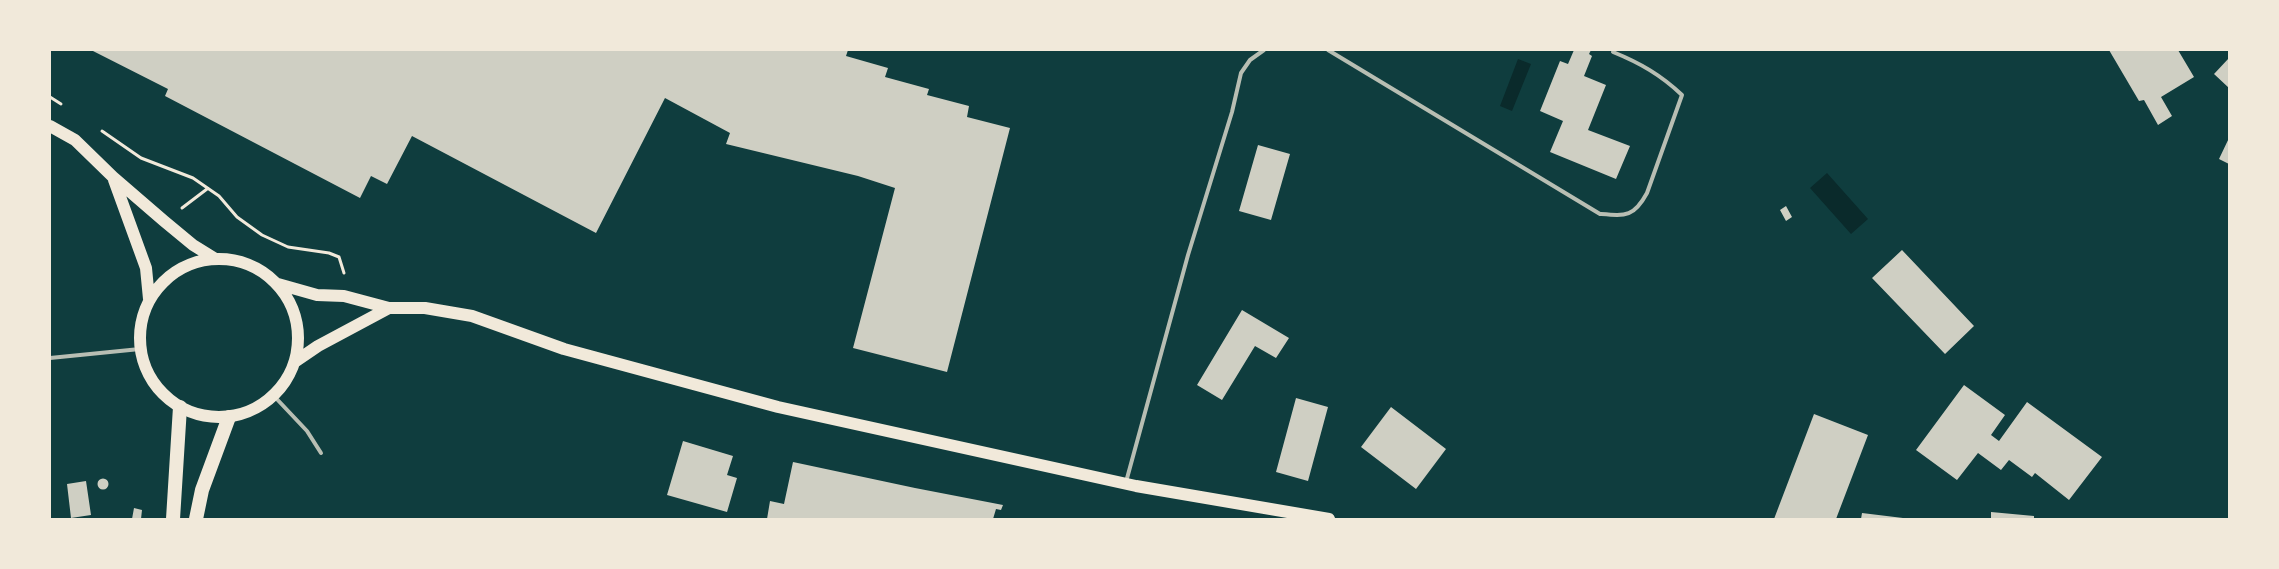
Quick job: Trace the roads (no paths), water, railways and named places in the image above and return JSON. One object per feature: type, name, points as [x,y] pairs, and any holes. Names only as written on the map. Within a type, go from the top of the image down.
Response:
[{"type":"highway","points":[[173,519],[180,408]]},
{"type":"highway","points":[[196,519],[202,490],[229,417]]},
{"type":"main road","points":[[50,126],[75,140],[113,178],[193,245],[214,258]]},
{"type":"main road","points":[[113,178],[146,268],[149,299],[140,330],[140,349],[147,372],[161,393],[180,408],[204,416],[229,417],[249,411],[268,401],[283,386],[296,362],[299,337],[297,320],[292,304],[278,284],[268,274],[248,264],[227,258],[214,258],[186,266],[168,277],[149,299]]},
{"type":"main road","points":[[278,284],[317,295],[344,296],[389,308],[425,308],[472,316],[564,349],[778,407],[1126,483],[1329,519]]},
{"type":"main road","points":[[296,362],[318,346],[389,308]]},
{"type":"lane","points":[[1126,483],[1188,255],[1232,112],[1241,72],[1250,60],[1264,50]]},
{"type":"lane","points":[[1328,50],[1600,214],[1621,216],[1639,208],[1647,193],[1682,95],[1666,79],[1642,64],[1614,52]]},
{"type":"lane","points":[[50,358],[140,349]]},
{"type":"lane","points":[[273,395],[307,431],[321,453]]},
{"type":"water","points":[[1518,59],[1531,64],[1512,111],[1500,106]]},
{"type":"water","points":[[1827,173],[1868,219],[1851,234],[1810,188]]}]
